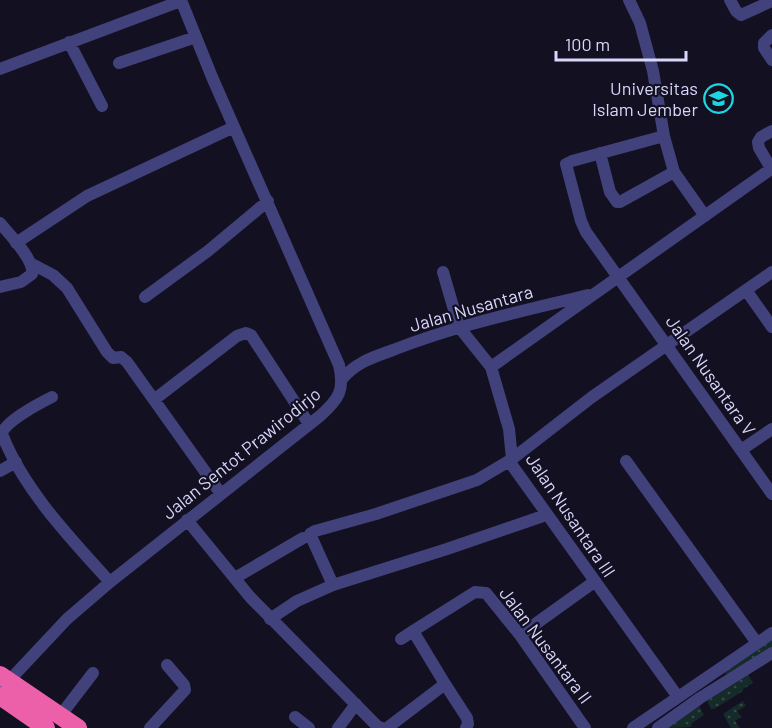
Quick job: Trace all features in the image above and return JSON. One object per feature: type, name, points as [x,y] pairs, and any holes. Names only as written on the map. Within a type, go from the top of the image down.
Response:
[{"type":"highway","points":[[2,686],[53,722],[78,728]]},
{"type":"street","points":[[0,69],[181,0]]},
{"type":"street","name":"Jalan Sentot Prawirodirjo","points":[[2,686],[67,619],[110,582],[309,424],[334,402],[339,394],[342,379],[339,365],[234,127],[181,0]]},
{"type":"street","points":[[629,0],[640,23],[653,70],[664,136],[674,172],[705,216]]},
{"type":"street","points":[[730,0],[741,15],[772,1]]},
{"type":"street","points":[[772,35],[764,43],[764,48],[772,60]]},
{"type":"street","points":[[119,63],[196,37]]},
{"type":"street","points":[[69,42],[102,106]]},
{"type":"street","points":[[16,243],[87,195],[234,127]]},
{"type":"street","points":[[491,368],[772,169],[759,148],[758,142],[761,137],[772,132]]},
{"type":"street","points":[[664,136],[600,153],[610,192],[617,202],[620,202],[674,172]]},
{"type":"street","name":"Jalan Nusantara V","points":[[600,153],[572,160],[566,164],[583,227],[772,494]]},
{"type":"street","points":[[145,297],[208,251],[268,201]]},
{"type":"street","points":[[0,223],[32,264],[53,275],[67,288],[107,352],[113,358],[121,357],[128,362],[220,494]]},
{"type":"street","points":[[0,287],[21,282],[29,277],[33,270],[32,264]]},
{"type":"street","name":"Jalan Nusantara III","points":[[443,272],[459,327],[491,368],[509,429],[510,460],[594,582],[678,697]]},
{"type":"street","points":[[333,585],[310,534],[477,480],[510,460],[592,397],[772,272]]},
{"type":"street","points":[[746,290],[772,327]]},
{"type":"street","name":"Jalan Nusantara","points":[[358,363],[459,327],[595,293]]},
{"type":"street","points":[[155,399],[237,336],[246,333],[251,335],[309,424]]},
{"type":"street","points":[[339,365],[358,363]]},
{"type":"street","points":[[342,379],[358,363]]},
{"type":"street","points":[[52,397],[39,403],[3,428],[2,434],[16,462],[56,523],[110,582]]},
{"type":"street","points":[[509,429],[530,443]]},
{"type":"street","points":[[741,450],[772,429]]},
{"type":"street","points":[[626,461],[757,642]]},
{"type":"street","points":[[0,471],[16,462]]},
{"type":"street","points":[[270,619],[297,601],[333,585],[447,549],[546,514]]},
{"type":"street","points":[[187,520],[234,579],[270,619],[382,728]]},
{"type":"street","points":[[234,579],[303,538]]},
{"type":"street","points":[[520,635],[594,582]]},
{"type":"street","name":"Jalan Nusantara II","points":[[413,631],[475,592],[481,591],[490,595],[585,728]]},
{"type":"street","points":[[401,639],[413,631],[467,718],[466,728]]},
{"type":"street","points":[[633,728],[772,633]]},
{"type":"street","points":[[658,728],[720,685],[772,653]]},
{"type":"street","points":[[150,728],[185,690],[167,665]]},
{"type":"street","points":[[53,722],[93,672]]},
{"type":"street","points":[[712,673],[720,685]]},
{"type":"street","points":[[387,728],[445,684]]},
{"type":"street","points":[[338,728],[356,704]]},
{"type":"street","points":[[295,717],[309,728]]},
{"type":"green space","points":[[772,639],[772,647],[729,675],[725,674],[725,672]]},
{"type":"green space","points":[[748,675],[753,683],[711,709],[708,700]]},
{"type":"green space","points":[[743,701],[746,706],[737,711],[741,717],[735,721],[740,728],[731,728],[724,713]]},
{"type":"green space","points":[[699,706],[704,715],[692,723],[691,727],[667,728]]},
{"type":"place","name":"Universitas Islam Jember","points":[[719,98]]}]
